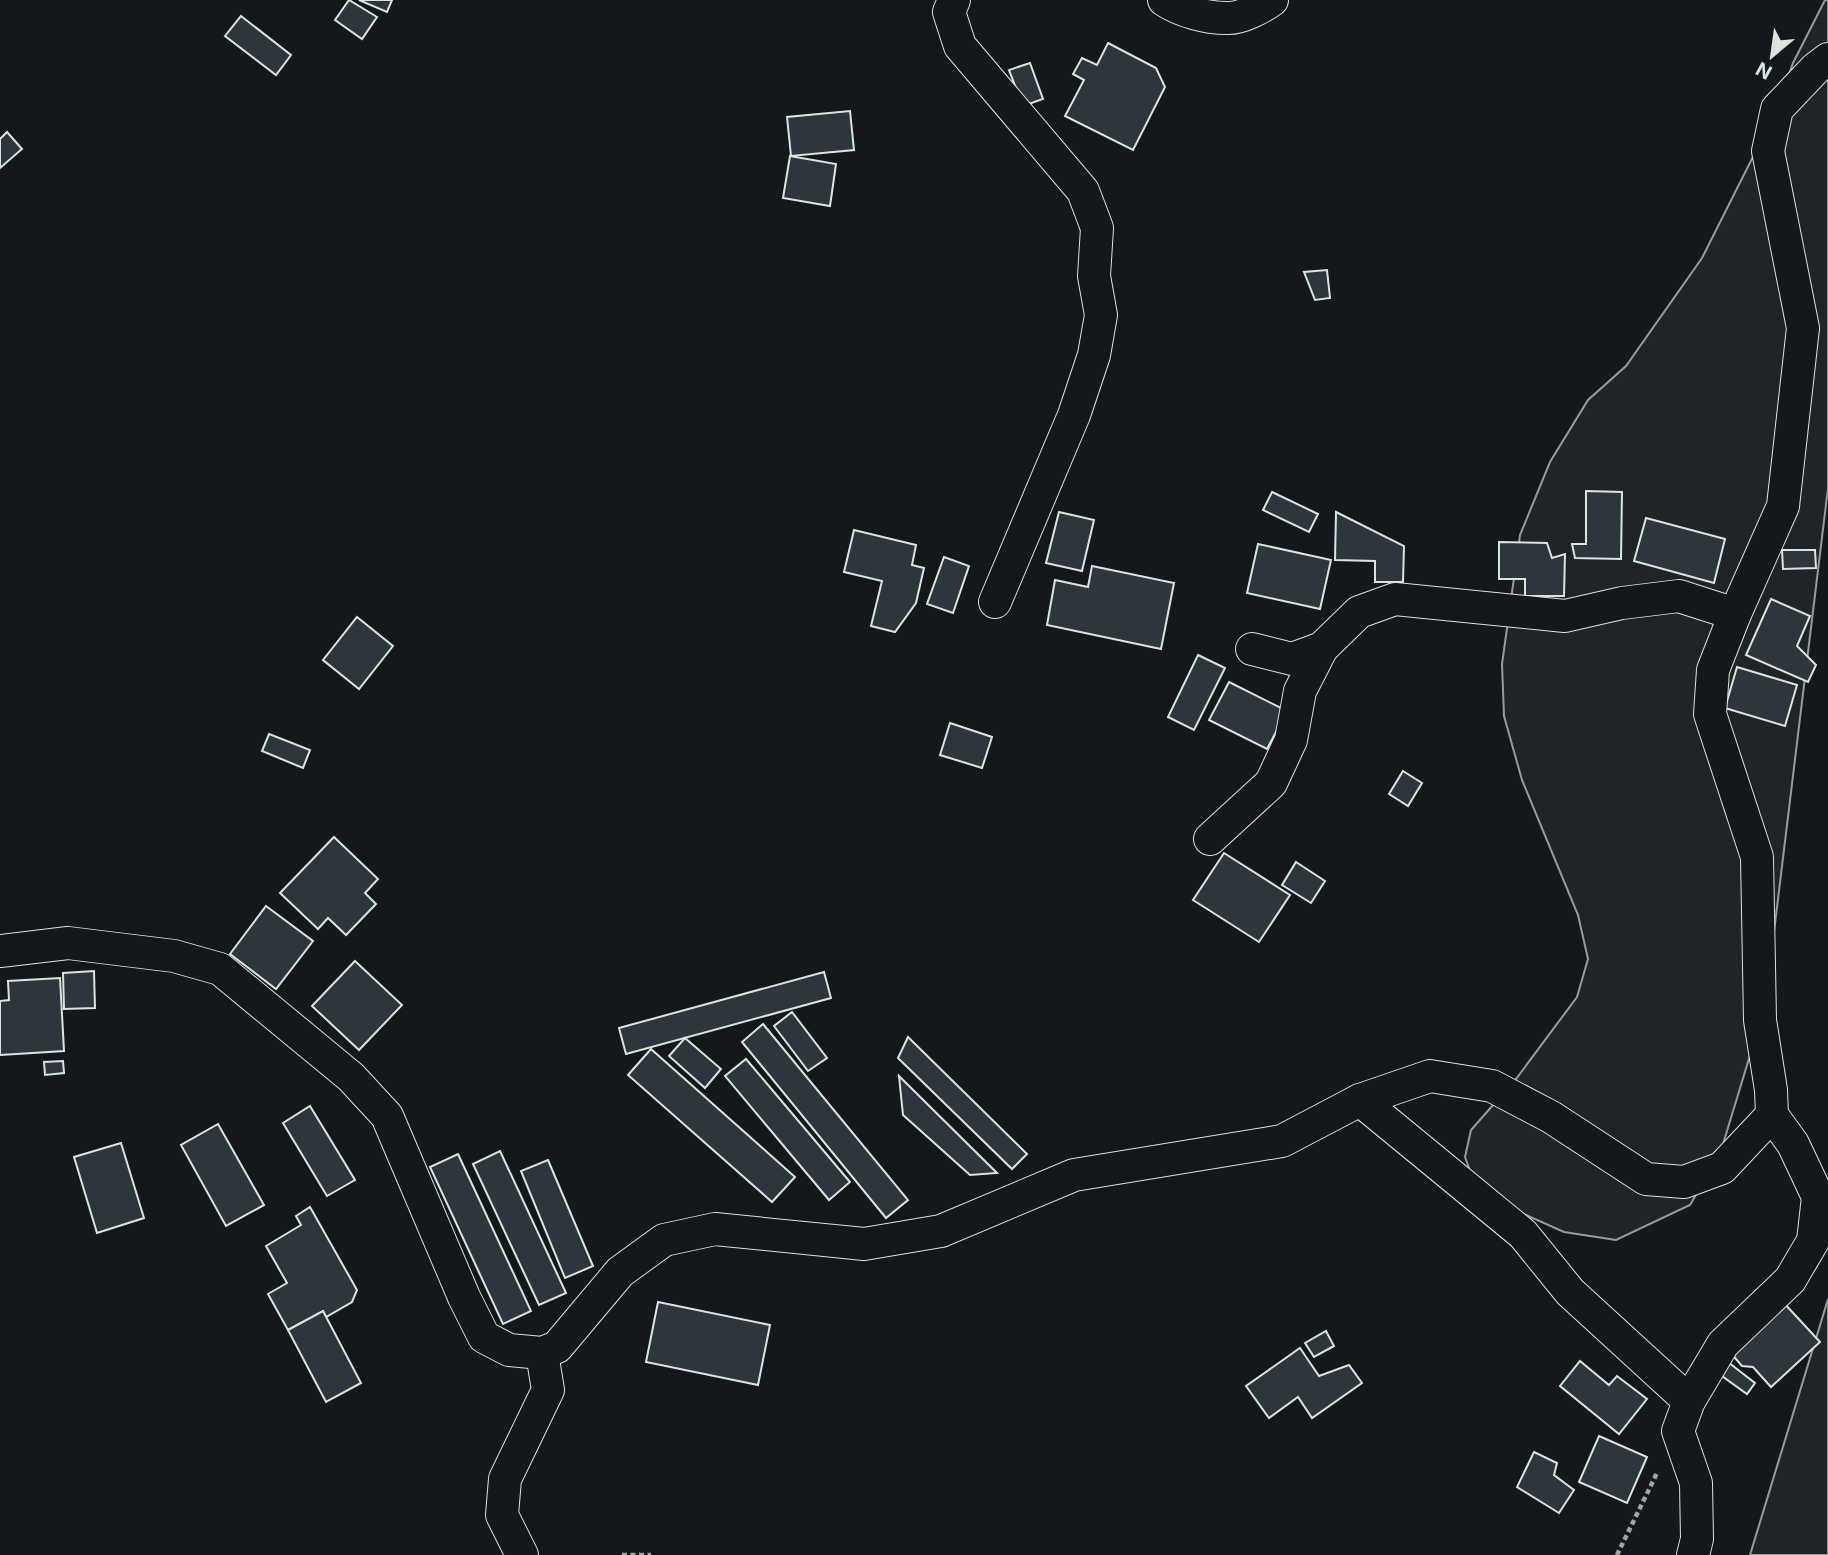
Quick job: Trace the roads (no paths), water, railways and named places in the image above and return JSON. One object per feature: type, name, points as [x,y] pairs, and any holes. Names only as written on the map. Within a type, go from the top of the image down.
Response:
[{"type":"street","points":[[954,0],[949,12],[960,46],[1083,191],[1097,228],[1094,276],[1101,315],[1094,355],[1074,415],[995,603]]},
{"type":"street","points":[[1164,0],[1179,10],[1228,19],[1264,6],[1272,0]]},
{"type":"street","points":[[1693,1555],[1697,1539],[1696,1483],[1678,1431],[1689,1401],[1723,1344],[1790,1280],[1813,1241],[1818,1196],[1793,1144],[1772,1115],[1771,1090],[1760,1020],[1757,858],[1710,714],[1713,670],[1783,506],[1804,328],[1768,151],[1777,109],[1828,59]]},
{"type":"street","points":[[1210,839],[1271,783],[1291,740],[1300,691],[1322,648],[1360,612],[1395,599],[1565,616],[1622,603],[1679,596],[1735,614]]},
{"type":"street","points":[[1252,649],[1292,659],[1322,648]]},
{"type":"street","points":[[0,951],[68,943],[174,956],[220,969],[352,1077],[387,1116],[464,1297],[484,1337],[509,1350],[542,1353],[557,1347],[620,1272],[664,1240],[715,1229],[864,1244],[941,1231],[1074,1175],[1282,1141],[1360,1100],[1430,1076],[1492,1086],[1551,1117],[1646,1179],[1684,1182],[1722,1168],[1772,1115]]},
{"type":"street","points":[[1360,1100],[1523,1234],[1570,1292],[1689,1401]]},
{"type":"street","points":[[522,1555],[502,1516],[505,1479],[548,1390],[542,1353]]}]
